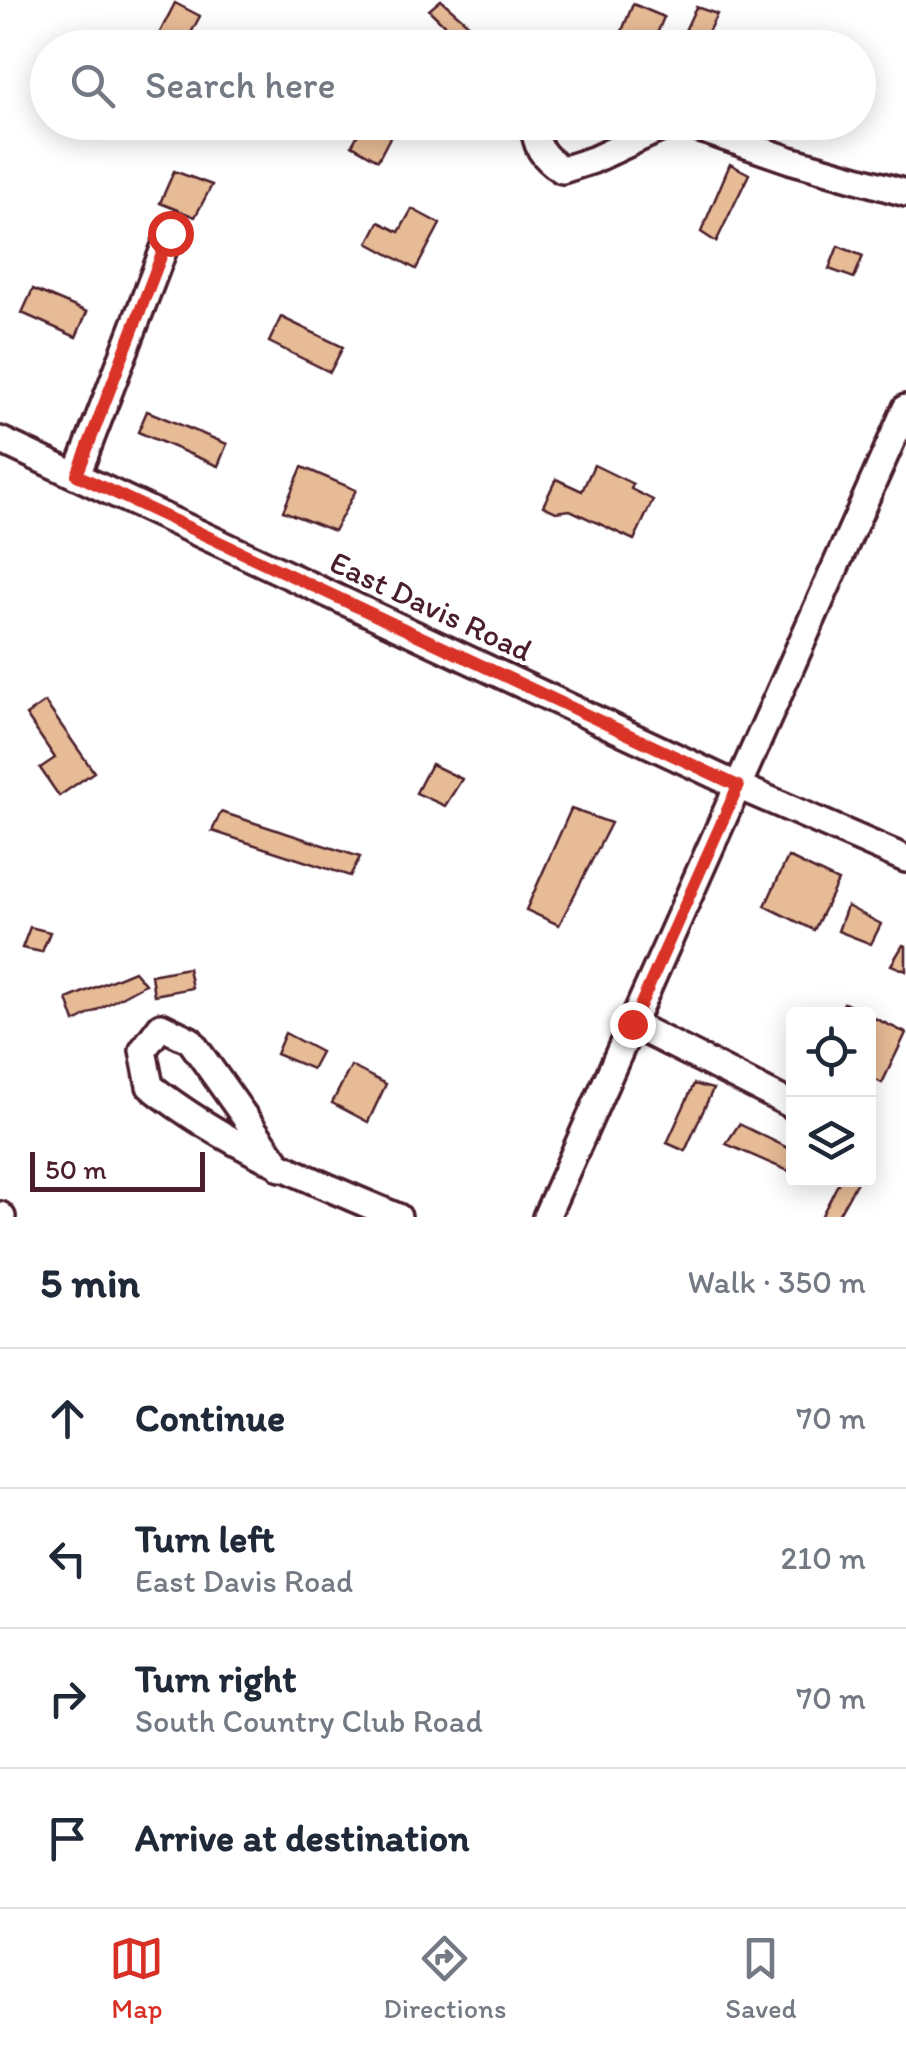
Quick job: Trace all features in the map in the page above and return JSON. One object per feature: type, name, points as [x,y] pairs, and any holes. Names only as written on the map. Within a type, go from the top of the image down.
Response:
[{"type":"street","points":[[535,140],[543,158],[562,170],[637,140]]},
{"type":"street","points":[[731,140],[906,193]]},
{"type":"street","points":[[87,480],[170,233]]},
{"type":"street","points":[[546,1217],[906,408]]},
{"type":"street","name":"East Davis Road","points":[[0,440],[738,786],[906,859]]},
{"type":"street","points":[[632,1024],[786,1102]]},
{"type":"street","points":[[281,1168],[190,1040],[161,1026],[143,1050],[150,1086],[188,1116],[281,1168],[398,1217]]},
{"type":"building","points":[[441,0],[475,30],[450,30],[429,10]]},
{"type":"building","points":[[175,3],[200,16],[193,30],[161,30]]},
{"type":"building","points":[[633,4],[664,17],[659,30],[622,30]]},
{"type":"building","points":[[696,7],[717,14],[709,30],[685,30]]},
{"type":"building","points":[[355,140],[389,140],[378,160],[352,145]]},
{"type":"building","points":[[730,164],[749,174],[716,242],[701,232]]},
{"type":"building","points":[[174,171],[212,185],[195,217],[160,203]]},
{"type":"building","points":[[412,209],[440,224],[416,269],[368,243],[379,222],[399,232]]},
{"type":"building","points":[[838,246],[863,256],[854,278],[829,269]]},
{"type":"building","points":[[33,289],[87,312],[76,337],[22,313]]},
{"type":"building","points":[[281,317],[343,347],[330,372],[269,342]]},
{"type":"building","points":[[147,411],[227,444],[218,466],[138,432]]},
{"type":"building","points":[[594,465],[633,484],[631,489],[653,500],[634,540],[570,510],[556,512],[543,506],[556,479],[582,491]]},
{"type":"building","points":[[302,467],[356,490],[334,531],[283,511]]},
{"type":"building","points":[[45,702],[94,772],[59,796],[40,768],[55,758],[26,715]]},
{"type":"building","points":[[431,764],[462,779],[445,806],[416,793]]},
{"type":"building","points":[[571,809],[611,823],[559,925],[526,910]]},
{"type":"building","points":[[221,812],[360,857],[350,876],[212,831]]},
{"type":"building","points":[[788,857],[838,881],[814,930],[765,906]]},
{"type":"building","points":[[847,906],[881,924],[871,944],[838,931]]},
{"type":"building","points":[[30,927],[50,932],[42,952],[22,948]]},
{"type":"building","points":[[906,946],[906,971],[891,965]]},
{"type":"building","points":[[188,968],[192,988],[154,995],[151,975]]},
{"type":"building","points":[[134,971],[145,984],[75,1022],[67,999]]},
{"type":"building","points":[[876,1019],[906,1033],[882,1083],[876,1080]]},
{"type":"building","points":[[285,1033],[321,1052],[312,1069],[276,1054]]},
{"type":"building","points":[[351,1066],[386,1084],[368,1122],[332,1103]]},
{"type":"building","points":[[694,1084],[713,1089],[685,1151],[667,1143]]},
{"type":"building","points":[[739,1124],[786,1147],[786,1170],[726,1144]]},
{"type":"building","points":[[836,1187],[854,1187],[837,1217],[821,1217]]},
{"type":"route","points":[[170,233],[77,475],[738,786],[632,1024]]}]
